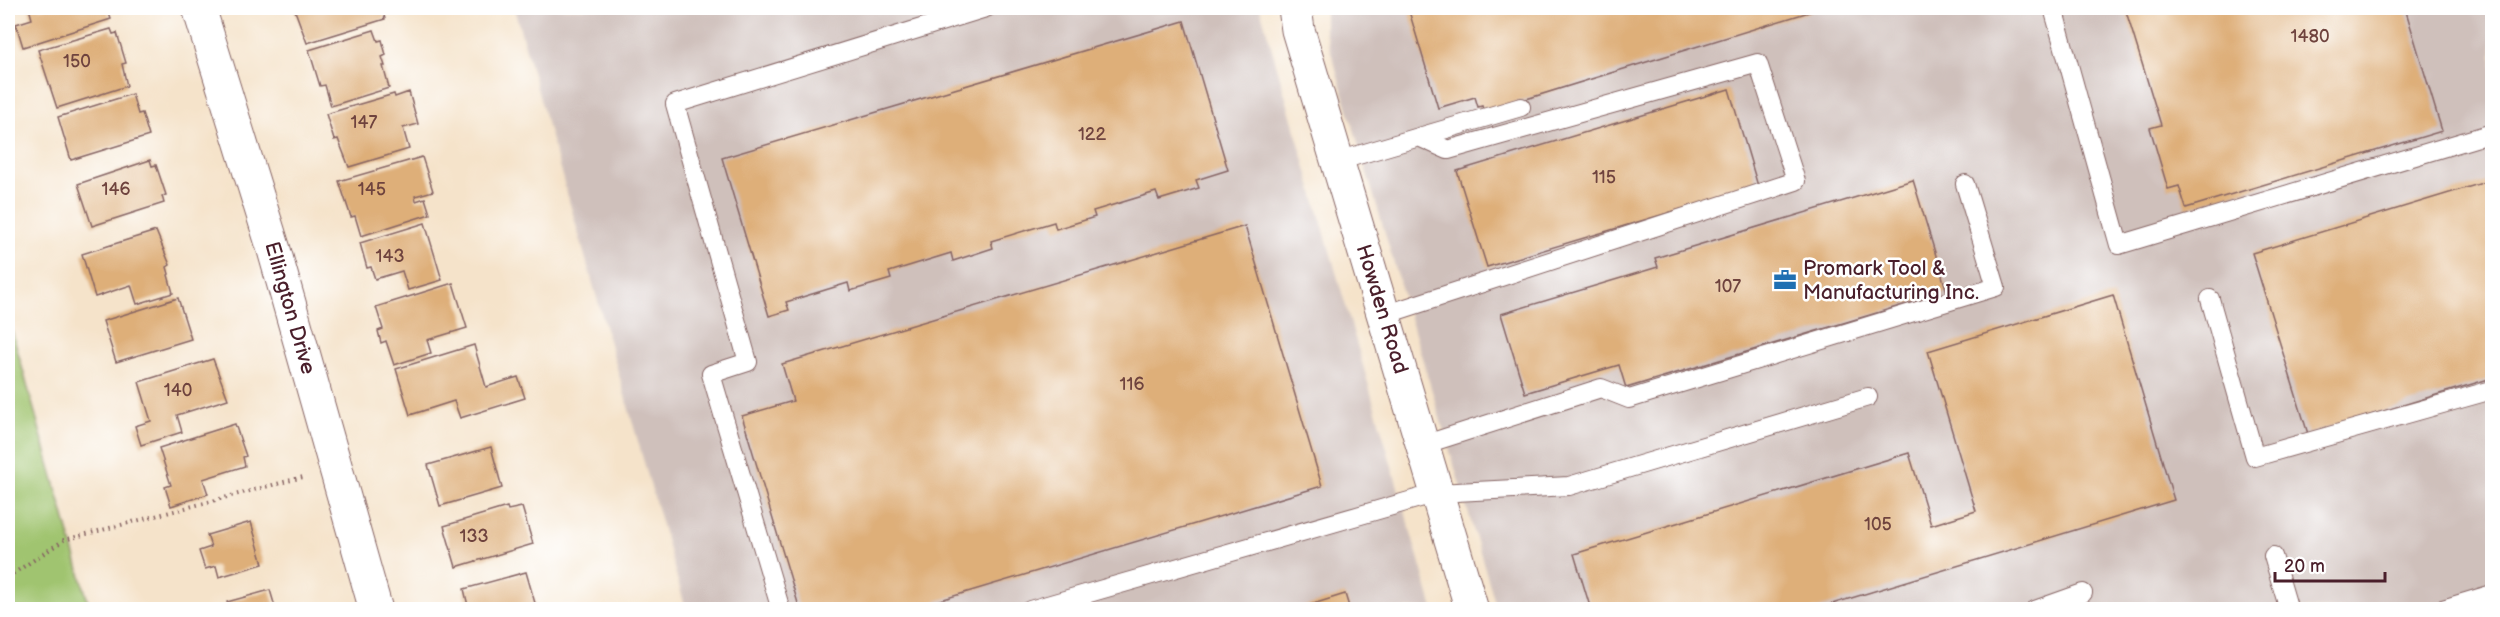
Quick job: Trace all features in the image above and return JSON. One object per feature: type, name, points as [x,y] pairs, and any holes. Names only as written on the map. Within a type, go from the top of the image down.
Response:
[{"type":"street","name":"Ellington Drive","points":[[200,8],[274,250],[376,609]]},
{"type":"street","name":"Howden Road","points":[[1295,8],[1299,30],[1472,609]]},
{"type":"lane","points":[[781,609],[711,374],[748,362],[675,104],[986,8]]},
{"type":"lane","points":[[2053,8],[2119,245],[2493,133]]},
{"type":"lane","points":[[1384,315],[1796,181],[1758,63],[1448,150],[1419,137]]},
{"type":"lane","points":[[1338,161],[1521,106]]},
{"type":"lane","points":[[1423,444],[1601,388],[1629,399],[1996,287],[1965,184]]},
{"type":"lane","points":[[2210,299],[2255,457],[2493,390]]},
{"type":"lane","points":[[1030,609],[1437,493],[1569,486],[1868,397]]},
{"type":"lane","points":[[2273,556],[2289,609]]},
{"type":"lane","points":[[2035,609],[2082,593]]},
{"type":"lane","points":[[2439,609],[2493,594]]},
{"type":"path","points":[[8,577],[64,540],[336,469]]},
{"type":"shaded area","points":[[514,8],[1260,8],[1433,609],[686,609]]},
{"type":"shaded area","points":[[1325,8],[2492,8],[2492,609],[1497,609],[1325,32]]},
{"type":"green space","points":[[8,317],[90,609],[8,609]]},
{"type":"building","points":[[29,8],[107,8],[111,19],[23,47],[16,24],[32,19]]},
{"type":"building","points":[[294,8],[382,8],[385,19],[307,43]]},
{"type":"building","points":[[1420,8],[1822,8],[1484,112],[1482,106],[1478,107],[1475,97],[1438,108],[1409,11]]},
{"type":"building","points":[[2125,8],[2405,8],[2442,131],[2186,208],[2179,186],[2168,189],[2150,128],[2161,125]]},
{"type":"building","points":[[1184,21],[1228,170],[1196,180],[1199,188],[1159,200],[1156,192],[1093,211],[1095,217],[1056,229],[1054,222],[991,241],[993,248],[953,261],[951,253],[889,272],[891,279],[850,291],[848,283],[786,302],[789,310],[769,316],[722,158]]},
{"type":"building","points":[[111,29],[113,34],[117,33],[126,63],[122,64],[127,86],[57,108],[38,50]]},
{"type":"building","points":[[374,30],[378,41],[382,40],[386,55],[382,57],[389,88],[331,106],[325,85],[320,86],[309,50]]},
{"type":"building","points":[[1729,89],[1758,186],[1487,267],[1457,171]]},
{"type":"building","points":[[409,92],[418,124],[403,128],[409,149],[349,167],[338,139],[334,140],[326,114],[394,94],[395,97]]},
{"type":"building","points":[[132,94],[138,114],[142,113],[149,136],[71,160],[58,117]]},
{"type":"building","points":[[422,157],[433,191],[415,196],[416,201],[425,198],[430,214],[361,236],[355,216],[351,217],[339,181]]},
{"type":"building","points":[[150,160],[152,166],[156,165],[166,195],[162,196],[164,203],[92,226],[78,184]]},
{"type":"building","points":[[1913,180],[1947,292],[1626,388],[1619,365],[1525,393],[1501,314],[1658,267],[1655,258]]},
{"type":"building","points":[[2492,180],[2492,378],[2308,434],[2252,253]]},
{"type":"building","points":[[425,223],[442,280],[408,290],[402,271],[375,279],[371,267],[367,268],[360,243]]},
{"type":"building","points":[[1245,226],[1322,486],[907,610],[800,610],[742,416],[793,401],[782,364]]},
{"type":"building","points":[[156,231],[170,265],[167,267],[173,293],[137,304],[131,285],[95,297],[82,254]]},
{"type":"building","points":[[453,283],[467,328],[427,340],[431,353],[394,365],[386,341],[381,343],[378,331],[383,329],[376,307]]},
{"type":"building","points":[[2113,295],[2174,500],[1812,610],[1591,610],[1574,554],[1909,453],[1931,525],[1976,511],[1928,351]]},
{"type":"building","points":[[178,298],[191,339],[116,362],[103,321]]},
{"type":"building","points":[[474,345],[486,387],[518,377],[525,398],[460,418],[454,401],[410,415],[396,369]]},
{"type":"building","points":[[213,359],[228,399],[177,415],[182,432],[141,445],[135,426],[151,421],[139,382]]},
{"type":"building","points":[[235,424],[246,456],[243,457],[245,466],[203,479],[208,494],[171,506],[165,487],[171,485],[159,448]]},
{"type":"building","points":[[491,447],[502,488],[440,506],[428,465]]},
{"type":"building","points":[[507,507],[508,510],[522,507],[533,544],[456,567],[444,526]]},
{"type":"building","points":[[251,522],[263,564],[219,577],[216,566],[205,569],[199,551],[211,547],[207,535]]},
{"type":"building","points":[[526,572],[537,610],[469,610],[464,589]]},
{"type":"building","points":[[270,590],[276,610],[229,610],[227,602]]},
{"type":"building","points":[[1345,594],[1350,610],[1297,610],[1297,609]]},
{"type":"place","name":"Promark Tool & Manufacturing Inc.","points":[[1785,280]]}]
